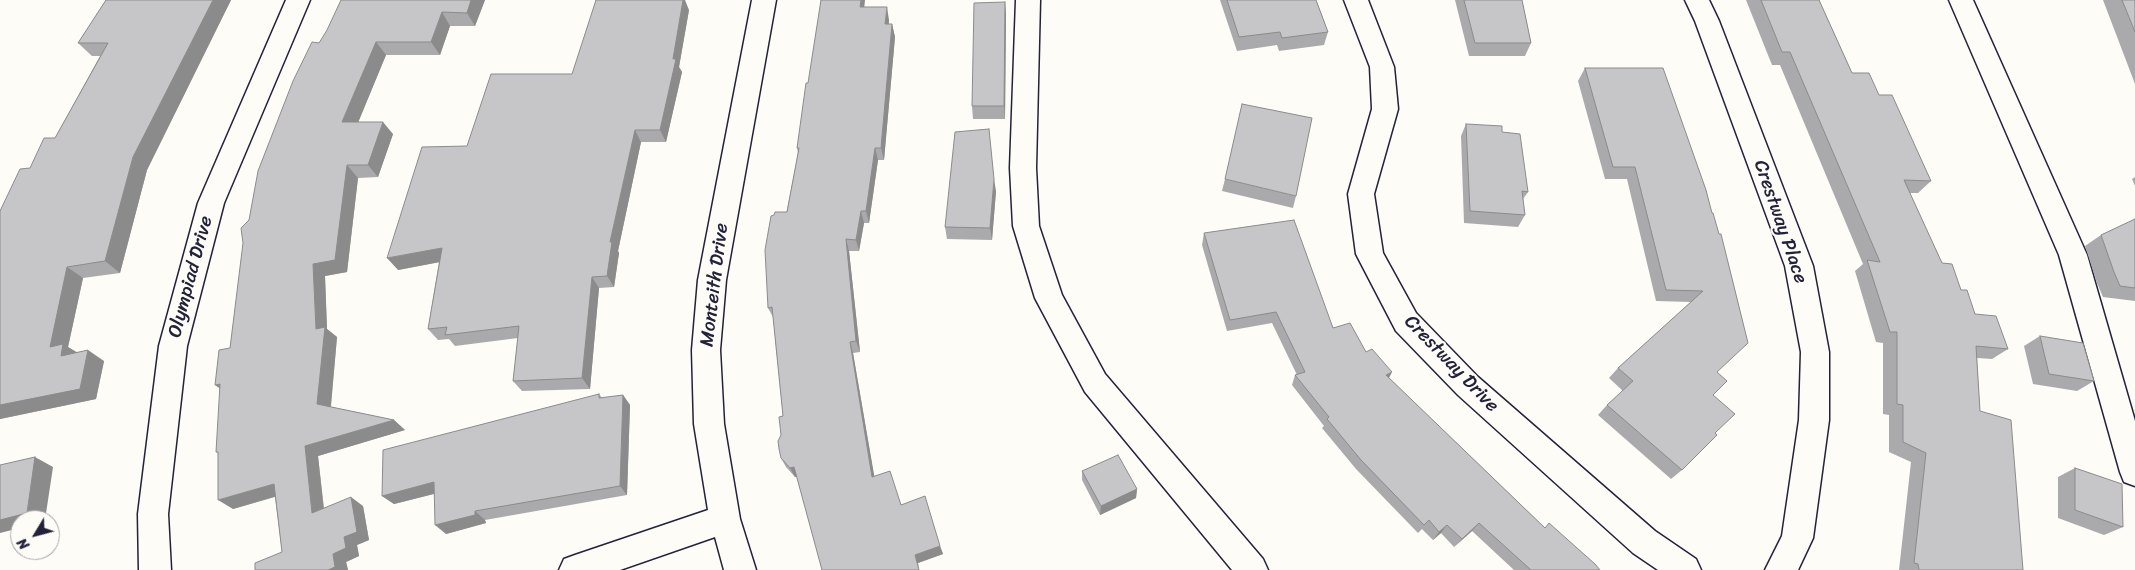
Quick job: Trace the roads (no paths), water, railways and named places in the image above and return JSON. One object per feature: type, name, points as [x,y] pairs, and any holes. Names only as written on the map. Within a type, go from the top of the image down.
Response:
[{"type":"street","name":"Olympiad Drive","points":[[155,570],[154,514],[173,346],[211,203],[298,0]]},
{"type":"street","name":"Monteith Drive","points":[[740,570],[725,519],[709,424],[706,350],[712,280],[764,0]]},
{"type":"street","points":[[1028,0],[1023,168],[1026,226],[1049,298],[1095,383],[1252,570]]},
{"type":"street","name":"Crestway Drive","points":[[1356,0],[1382,67],[1385,109],[1361,194],[1370,254],[1406,322],[1468,386],[1644,542],[1685,570]]},
{"type":"street","name":"Crestway Place","points":[[1697,0],[1707,21],[1799,266],[1815,352],[1814,420],[1797,538],[1781,570]]},
{"type":"street","points":[[1961,0],[2073,255],[2135,472]]},
{"type":"street","points":[[575,570],[725,519]]}]
